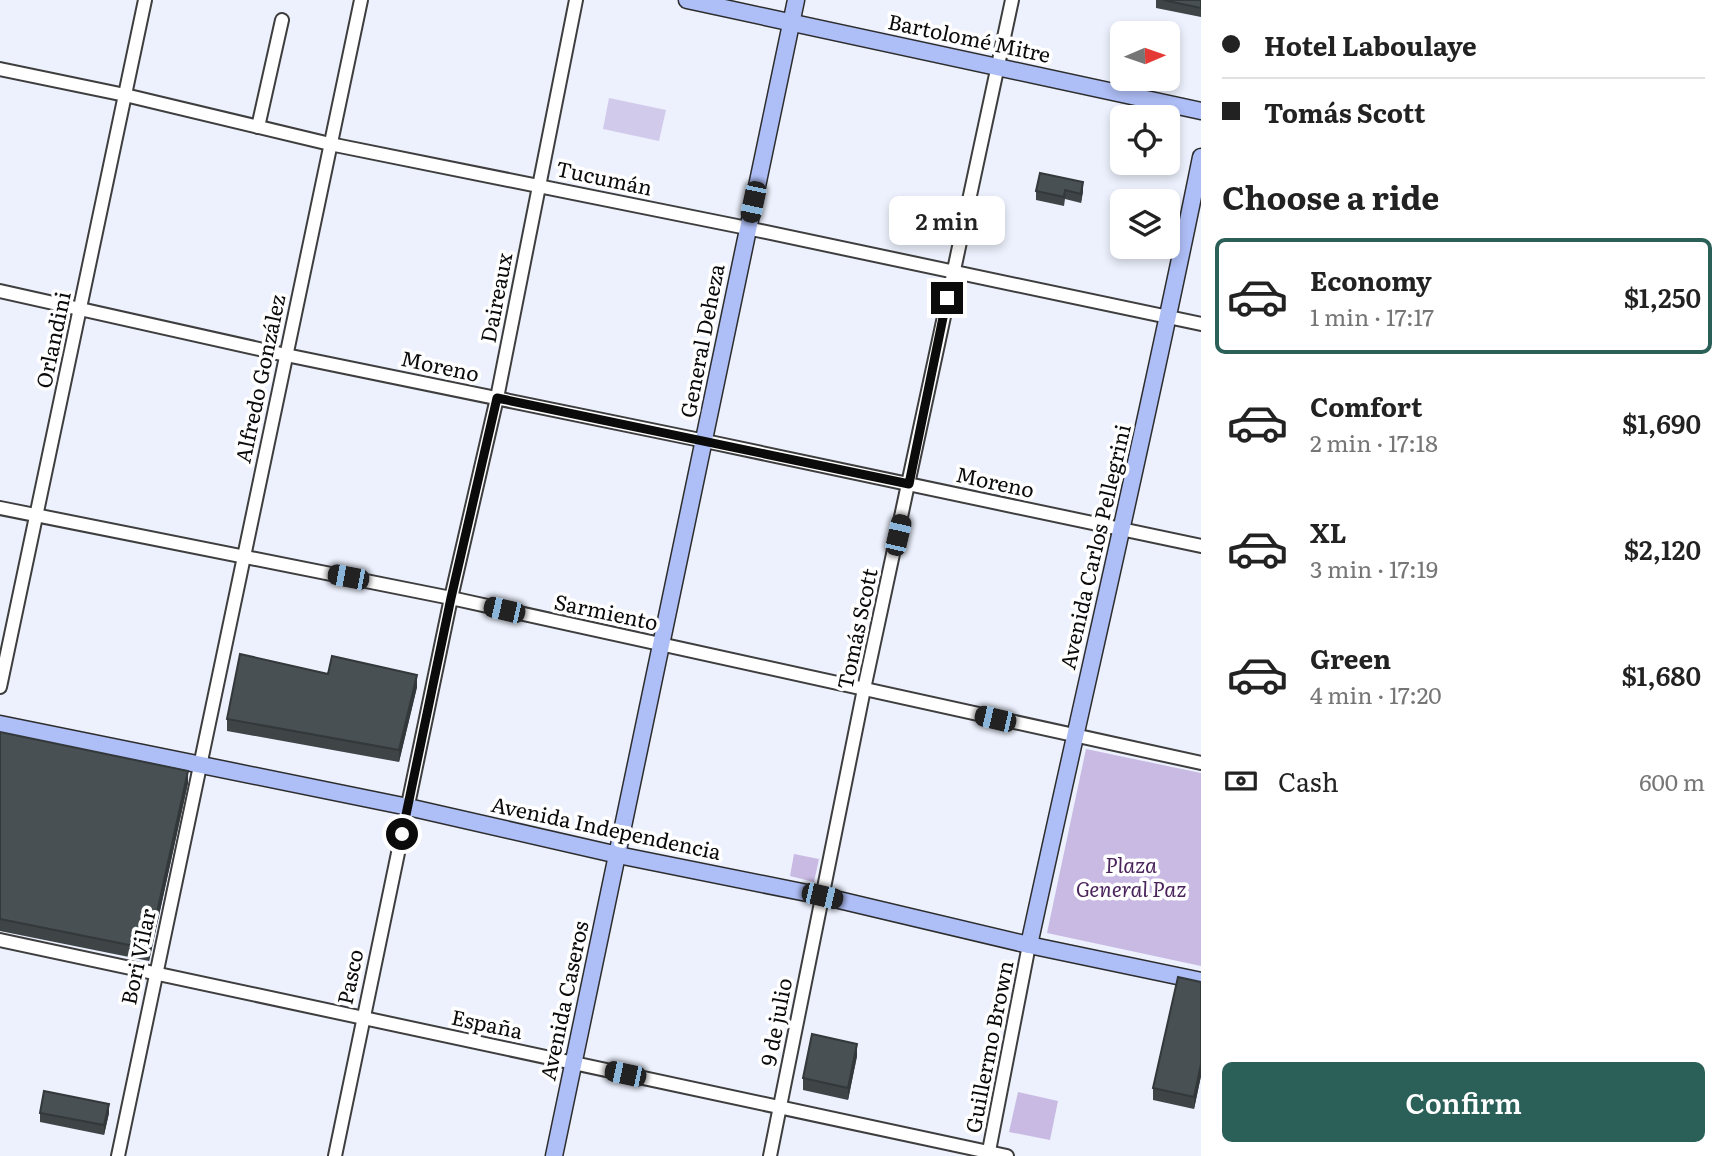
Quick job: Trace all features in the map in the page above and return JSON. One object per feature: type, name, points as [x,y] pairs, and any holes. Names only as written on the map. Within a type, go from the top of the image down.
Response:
[{"type":"main road","name":"Bartolomé Mitre","points":[[687,0],[1201,111]]},
{"type":"main road","name":"General Deheza","points":[[618,855],[796,0]]},
{"type":"main road","name":"Avenida Carlos Pellegrini","points":[[1030,945],[1169,317],[1201,158]]},
{"type":"main road","name":"Avenida Independencia","points":[[0,724],[408,807],[1201,981]]},
{"type":"main road","name":"Avenida Caseros","points":[[554,1156],[618,855]]},
{"type":"street","name":"Orlandini","points":[[0,687],[145,0]]},
{"type":"street","name":"Alfredo González","points":[[200,766],[361,0]]},
{"type":"street","name":"Daireaux","points":[[408,807],[451,598],[497,398],[576,0]]},
{"type":"street","name":"Tomás Scott","points":[[822,896],[1012,0]]},
{"type":"street","points":[[258,127],[282,20]]},
{"type":"street","name":"Tucumán","points":[[0,69],[125,95],[330,145],[747,228],[1201,324]]},
{"type":"street","name":"Moreno","points":[[0,291],[286,355],[705,440],[1201,546]]},
{"type":"street","name":"Sarmiento","points":[[0,508],[451,598],[1201,764]]},
{"type":"street","name":"Bori Vilar","points":[[118,1156],[200,766]]},
{"type":"street","name":"Pasco","points":[[335,1156],[408,807]]},
{"type":"street","name":"9 de julio","points":[[770,1156],[822,896]]},
{"type":"street","name":"España","points":[[0,940],[1007,1156]]},
{"type":"street","name":"Guillermo Brown","points":[[988,1154],[1030,945]]},
{"type":"green space","name":"Plaza General Paz","points":[[1086,749],[1201,773],[1201,966],[1047,933]]},
{"type":"green space","points":[[794,854],[819,859],[814,882],[790,876]]},
{"type":"green space","points":[[1018,1092],[1058,1101],[1050,1140],[1009,1132]]},
{"type":"shaded area","points":[[609,98],[666,110],[659,141],[603,129]]},
{"type":"building","points":[[1163,0],[1201,0],[1201,8]]},
{"type":"building","points":[[1040,173],[1083,182],[1081,194],[1065,190],[1064,197],[1036,191]]},
{"type":"building","points":[[240,654],[328,674],[332,656],[417,675],[399,750],[227,719]]},
{"type":"building","points":[[0,732],[188,771],[149,949],[0,919]]},
{"type":"building","points":[[1178,977],[1201,982],[1201,1064],[1194,1097],[1153,1088]]},
{"type":"building","points":[[812,1034],[857,1044],[848,1088],[803,1078]]},
{"type":"building","points":[[44,1091],[109,1104],[104,1125],[40,1113]]},
{"type":"route","points":[[402,834],[451,598],[497,398],[909,484],[947,298]]}]
